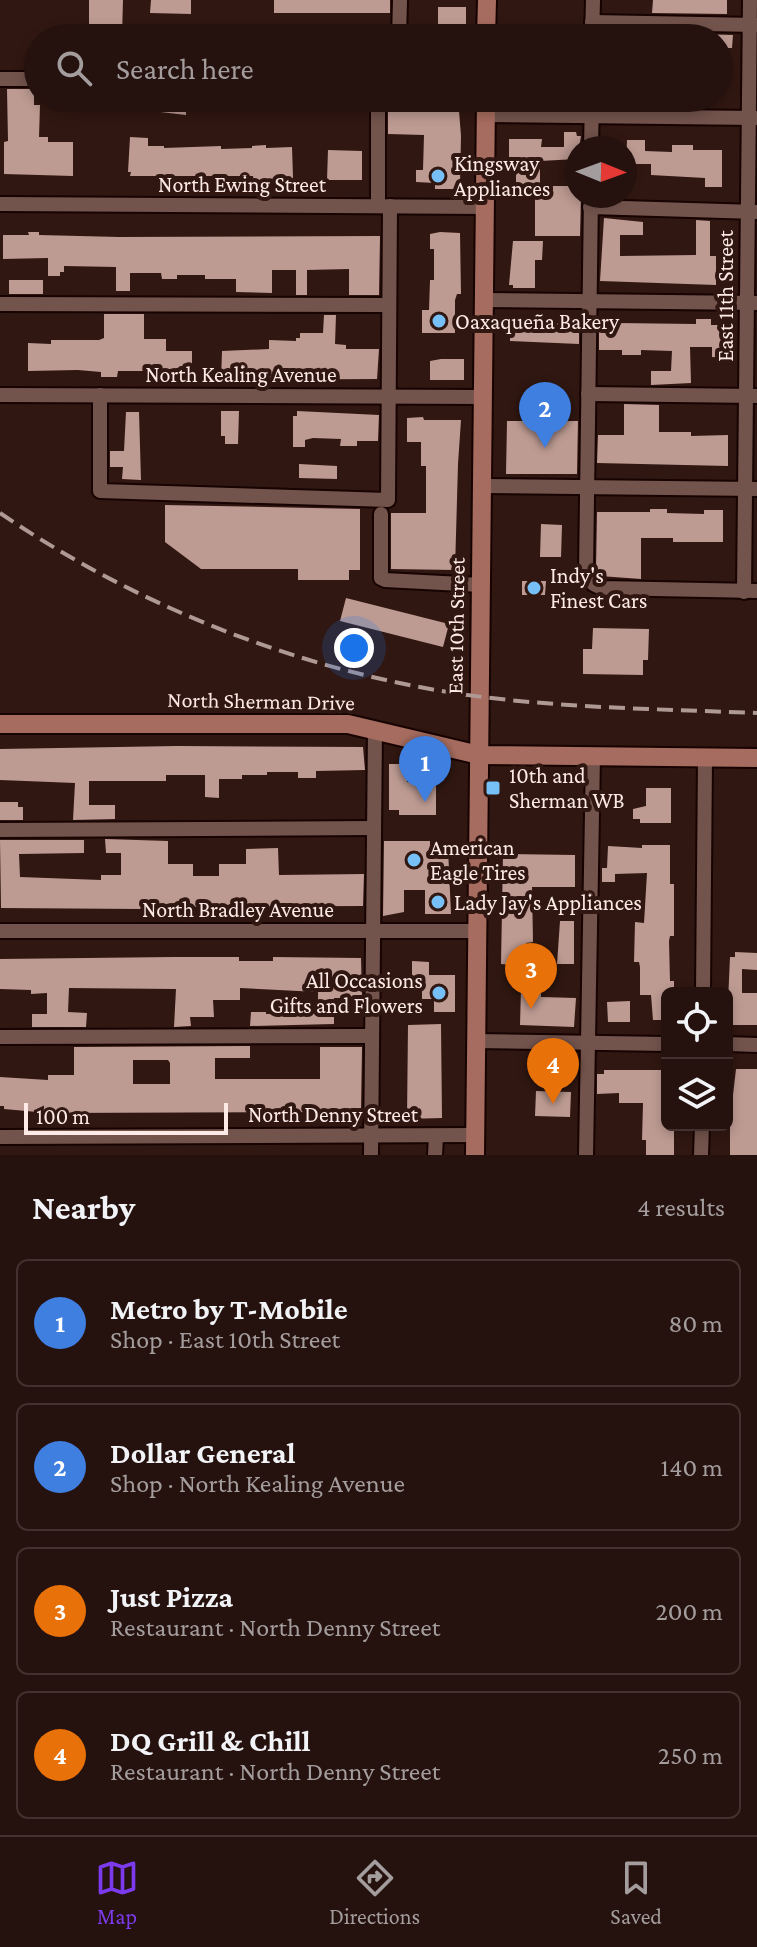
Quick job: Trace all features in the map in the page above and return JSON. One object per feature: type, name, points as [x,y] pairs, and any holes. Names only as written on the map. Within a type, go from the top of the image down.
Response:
[{"type":"main road","points":[[486,24],[487,0]]},
{"type":"main road","name":"East 10th Street","points":[[475,1155],[486,112]]},
{"type":"main road","name":"North Sherman Drive","points":[[0,724],[348,724],[479,755],[757,758]]},
{"type":"street","points":[[399,24],[400,0]]},
{"type":"street","points":[[593,0],[592,22],[753,24]]},
{"type":"street","name":"East 11th Street","points":[[750,0],[753,24],[751,592]]},
{"type":"street","points":[[0,79],[24,79]]},
{"type":"street","points":[[100,395],[100,491],[388,500],[389,305],[379,112]]},
{"type":"street","points":[[544,112],[591,116],[753,118]]},
{"type":"street","points":[[591,112],[591,136]]},
{"type":"street","name":"North Ewing Street","points":[[0,204],[485,207]]},
{"type":"street","points":[[637,204],[752,212]]},
{"type":"street","points":[[590,208],[586,572],[592,585],[603,588],[751,592]]},
{"type":"street","points":[[484,300],[752,303]]},
{"type":"street","points":[[0,304],[389,305]]},
{"type":"street","points":[[588,394],[751,396]]},
{"type":"street","name":"North Kealing Avenue","points":[[0,395],[482,397]]},
{"type":"street","points":[[482,486],[751,489]]},
{"type":"street","points":[[381,514],[381,578],[481,585]]},
{"type":"street","points":[[371,1155],[375,729]]},
{"type":"street","points":[[586,1155],[593,756]]},
{"type":"street","points":[[703,987],[705,758]]},
{"type":"street","points":[[0,830],[374,828]]},
{"type":"street","name":"North Bradley Avenue","points":[[0,931],[477,931]]},
{"type":"street","points":[[0,1037],[372,1036]]},
{"type":"street","points":[[476,1041],[661,1044]]},
{"type":"street","points":[[733,1044],[757,1045]]},
{"type":"street","points":[[701,1155],[702,1131]]},
{"type":"street","name":"North Denny Street","points":[[0,1137],[475,1135]]},
{"type":"street","points":[[435,1155],[436,1136]]},
{"type":"building","points":[[89,0],[123,0],[122,24],[89,24]]},
{"type":"building","points":[[151,0],[191,0],[191,14],[150,13]]},
{"type":"building","points":[[274,0],[390,0],[390,13],[274,13]]},
{"type":"building","points":[[653,0],[727,0],[727,14],[652,13]]},
{"type":"building","points":[[438,7],[466,7],[466,24],[438,24]]},
{"type":"building","points":[[7,89],[24,89],[24,112],[40,112],[39,137],[48,137],[48,142],[73,142],[73,176],[4,174],[4,142],[8,141]]},
{"type":"building","points":[[388,112],[459,112],[460,185],[457,189],[435,189],[435,183],[416,182],[416,170],[423,170],[424,135],[388,134]]},
{"type":"building","points":[[564,132],[576,132],[577,136],[565,136],[565,160],[540,161],[540,186],[516,185],[516,157],[509,157],[509,139],[542,139],[541,147],[564,147]]},
{"type":"building","points":[[130,137],[148,138],[148,146],[164,148],[292,147],[292,181],[254,184],[253,176],[130,176]]},
{"type":"building","points":[[637,140],[645,140],[645,151],[672,152],[672,145],[693,145],[693,150],[722,150],[722,187],[705,187],[705,178],[651,175],[651,164],[637,164]]},
{"type":"building","points":[[328,150],[362,151],[362,180],[327,180]]},
{"type":"building","points":[[535,186],[565,186],[565,208],[581,208],[580,236],[535,236]]},
{"type":"building","points":[[604,218],[643,222],[643,235],[620,235],[620,256],[696,255],[696,220],[710,221],[710,256],[716,256],[716,285],[600,281]]},
{"type":"building","points":[[28,232],[119,237],[380,236],[379,295],[349,295],[349,269],[307,270],[307,295],[296,295],[296,270],[272,270],[272,293],[236,292],[236,279],[177,275],[177,279],[162,279],[161,273],[130,273],[130,291],[116,291],[116,267],[64,266],[60,276],[48,276],[48,258],[3,259],[3,235],[29,235]]},
{"type":"building","points":[[460,233],[461,294],[457,294],[455,300],[455,333],[422,333],[422,310],[429,310],[430,280],[434,280],[434,249],[430,249],[430,234]]},
{"type":"building","points":[[513,241],[543,241],[542,260],[535,260],[535,288],[513,288],[509,285]]},
{"type":"building","points":[[9,280],[43,280],[43,294],[9,294]]},
{"type":"building","points":[[104,314],[144,314],[144,339],[166,339],[166,351],[192,351],[192,370],[165,376],[151,376],[149,371],[118,371],[117,377],[101,377],[101,372],[78,370],[28,371],[28,343],[99,340],[104,338]]},
{"type":"building","points":[[324,315],[336,315],[335,344],[346,345],[346,349],[379,349],[377,379],[221,380],[222,351],[269,349],[269,340],[296,341],[300,333],[323,333]]},
{"type":"building","points":[[559,318],[579,318],[579,344],[510,341],[510,322],[559,323]]},
{"type":"building","points":[[696,319],[711,319],[711,325],[729,325],[728,358],[712,357],[712,347],[690,347],[691,383],[651,385],[651,371],[671,371],[672,351],[641,350],[641,355],[622,355],[622,350],[599,350],[599,320],[696,324]]},
{"type":"building","points":[[464,359],[464,380],[430,380],[430,361]]},
{"type":"building","points":[[624,404],[659,405],[659,432],[691,432],[691,436],[728,435],[728,466],[597,463],[598,435],[624,435]]},
{"type":"building","points":[[221,411],[239,411],[238,444],[225,444],[225,436],[221,436]]},
{"type":"building","points":[[297,411],[379,415],[378,441],[357,441],[357,446],[340,446],[341,439],[313,438],[305,440],[305,447],[293,447],[293,416],[297,416]]},
{"type":"building","points":[[126,412],[139,412],[141,480],[122,479],[123,467],[110,467],[110,451],[124,451]]},
{"type":"building","points":[[423,417],[424,420],[461,420],[455,570],[391,569],[391,513],[426,513],[426,466],[421,466],[421,442],[407,442],[407,418]]},
{"type":"building","points":[[507,421],[578,421],[577,474],[506,474]]},
{"type":"building","points":[[299,464],[337,466],[337,479],[299,478]]},
{"type":"building","points":[[165,505],[360,509],[360,570],[349,570],[349,580],[298,580],[298,569],[201,569],[165,542]]},
{"type":"building","points":[[650,509],[667,509],[667,513],[704,514],[704,510],[723,510],[723,542],[673,542],[673,538],[641,538],[641,579],[600,576],[596,570],[597,512],[650,512]]},
{"type":"building","points":[[541,524],[562,525],[561,557],[540,557]]},
{"type":"building","name":"Indy's Finest Cars","points":[[522,581],[546,581],[545,595],[522,595]]},
{"type":"building","points":[[346,598],[449,624],[443,647],[340,621]]},
{"type":"building","points":[[593,628],[649,629],[648,660],[643,660],[643,675],[583,674],[583,649],[592,649]]},
{"type":"building","points":[[363,747],[365,770],[316,771],[316,778],[298,778],[298,772],[267,772],[267,775],[242,775],[242,779],[219,779],[219,798],[205,797],[205,775],[166,775],[166,781],[89,781],[89,805],[115,805],[115,819],[73,820],[75,783],[0,780],[0,749]]},
{"type":"building","points":[[389,764],[408,764],[407,782],[436,783],[436,815],[399,815],[399,810],[389,810]]},
{"type":"building","points":[[646,788],[671,788],[671,823],[640,823],[640,819],[633,819],[633,809],[646,806]]},
{"type":"building","points":[[0,802],[18,802],[18,807],[23,807],[23,820],[0,820]]},
{"type":"building","points":[[105,839],[168,841],[168,864],[193,864],[193,876],[219,876],[219,864],[246,864],[246,849],[278,848],[279,875],[364,874],[363,906],[1,908],[0,840],[84,840],[84,853],[19,854],[20,877],[101,880],[101,875],[121,875],[121,853],[106,853]]},
{"type":"building","name":"American Eagle Tires","points":[[384,841],[430,841],[430,848],[448,848],[451,914],[425,914],[425,890],[404,890],[404,912],[383,916]]},
{"type":"building","points":[[642,845],[670,845],[674,936],[670,936],[669,941],[670,981],[674,981],[674,987],[661,987],[661,1020],[653,1020],[651,995],[640,995],[640,967],[639,962],[634,962],[635,922],[644,923],[647,873],[615,874],[615,882],[602,882],[602,868],[607,868],[608,846],[642,848]]},
{"type":"building","points":[[503,854],[575,855],[575,887],[532,887],[533,942],[526,943],[526,966],[501,964]]},
{"type":"building","points":[[560,921],[574,921],[574,964],[557,964]]},
{"type":"building","points":[[735,952],[757,953],[757,970],[742,969],[742,993],[757,993],[757,1025],[733,1025],[733,987],[729,987],[730,957],[735,957]]},
{"type":"building","points":[[239,957],[239,961],[273,961],[273,957],[361,958],[362,998],[334,998],[334,1024],[250,1026],[251,1012],[318,1013],[318,992],[240,988],[240,1000],[213,1000],[214,1017],[190,1017],[191,1026],[174,1027],[176,989],[69,988],[68,1012],[87,1013],[86,1027],[32,1027],[32,1014],[47,1014],[47,993],[0,989],[0,959]]},
{"type":"building","name":"All Occasions Gifts and Flowers","points":[[412,961],[429,962],[429,975],[455,975],[455,1012],[434,1012],[434,999],[422,999],[422,987],[412,987]]},
{"type":"building","points":[[521,989],[541,989],[541,997],[576,998],[574,1027],[520,1025]]},
{"type":"building","points":[[630,1001],[630,1022],[608,1022],[607,1002]]},
{"type":"building","points":[[441,1024],[442,1118],[407,1119],[408,1025]]},
{"type":"building","points":[[250,1046],[250,1058],[215,1058],[215,1079],[320,1079],[320,1047],[362,1047],[361,1112],[48,1113],[0,1106],[0,1077],[48,1080],[48,1075],[74,1075],[74,1047]],"holes":[[[133,1060],[168,1060],[170,1084],[133,1084]]]},
{"type":"building","points":[[736,1069],[757,1069],[757,1155],[730,1155]]},
{"type":"building","points":[[604,1070],[661,1070],[661,1131],[674,1131],[674,1155],[646,1155],[646,1140],[642,1140],[643,1103],[619,1103],[619,1093],[597,1094],[597,1074],[604,1074]]},
{"type":"building","points":[[536,1091],[571,1092],[570,1117],[535,1116]]},
{"type":"railway","points":[[0,513],[52,546],[163,605],[220,629],[338,668],[399,683],[497,699],[757,713]]},
{"type":"place","name":"Kingsway Appliances","points":[[438,176]]},
{"type":"place","name":"Oaxaqueña Bakery","points":[[439,321]]},
{"type":"place","name":"Dollar General","points":[[545,448]]},
{"type":"place","name":"Indy's Finest Cars","points":[[534,588]]},
{"type":"place","name":"10th and Sherman WB","points":[[493,788]]},
{"type":"place","name":"Metro by T-Mobile","points":[[425,802]]},
{"type":"place","name":"American Eagle Tires","points":[[414,860]]},
{"type":"place","name":"Lady Jay's Appliances","points":[[438,902]]},
{"type":"place","name":"All Occasions Gifts and Flowers","points":[[439,993]]},
{"type":"place","name":"Just Pizza","points":[[531,1009]]},
{"type":"place","name":"DQ Grill & Chill","points":[[553,1104]]}]
